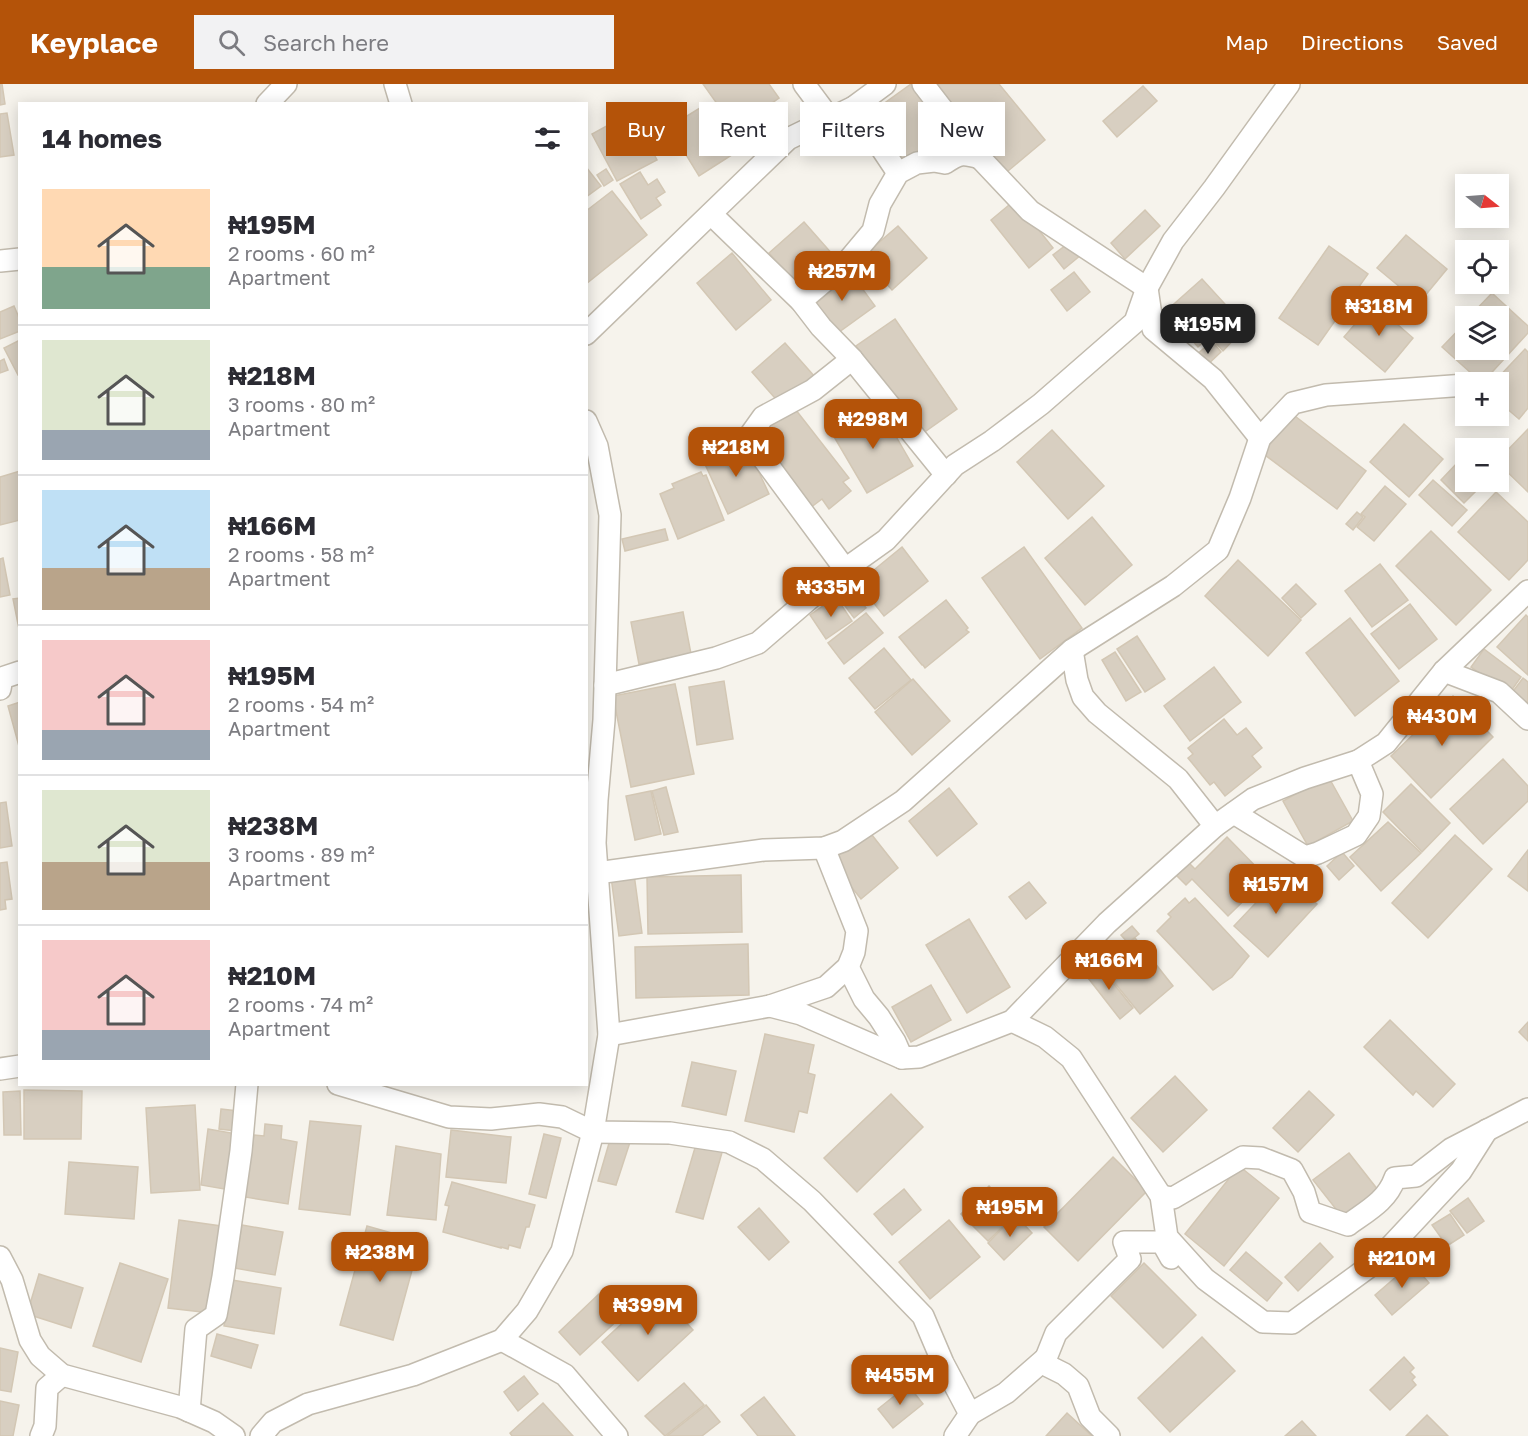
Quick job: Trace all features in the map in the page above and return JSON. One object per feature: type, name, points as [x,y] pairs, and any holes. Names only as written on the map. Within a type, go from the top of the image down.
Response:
[{"type":"street","points":[[269,102],[286,84]]},
{"type":"street","points":[[394,84],[399,102]]},
{"type":"street","points":[[804,84],[817,102]]},
{"type":"street","points":[[860,102],[885,84]]},
{"type":"street","points":[[923,84],[980,158],[1030,212],[1147,288]]},
{"type":"street","points":[[605,685],[716,658],[758,643],[845,569],[885,540],[955,465],[992,441],[1144,326],[1147,288],[1173,241],[1289,84]]},
{"type":"street","points":[[588,332],[788,139],[800,133]]},
{"type":"street","points":[[801,301],[847,262],[873,231],[880,204],[898,173],[917,164],[934,161],[945,163],[964,154],[980,158]]},
{"type":"street","points":[[887,156],[898,173]]},
{"type":"street","points":[[711,214],[801,301],[821,327],[852,359],[946,475]]},
{"type":"street","points":[[0,261],[18,259]]},
{"type":"street","points":[[1144,326],[1213,379],[1260,438]]},
{"type":"street","points":[[845,569],[748,438],[763,417],[813,390],[852,359]]},
{"type":"street","points":[[597,873],[764,850],[824,848],[843,841],[903,801],[1072,650],[1173,586],[1218,550],[1240,498],[1260,438],[1293,403],[1326,395],[1455,386]]},
{"type":"street","points":[[261,1436],[273,1422],[308,1404],[413,1375],[502,1340],[527,1311],[562,1251],[593,1132],[609,1035],[592,800],[595,718],[605,685],[610,515],[588,430]]},
{"type":"street","points":[[770,1006],[801,1014],[902,1058],[919,1057],[1012,1021],[1107,923],[1215,826],[1253,799],[1305,778],[1358,761],[1386,742],[1444,671],[1528,591]]},
{"type":"street","points":[[1072,650],[1077,680],[1083,697],[1097,713],[1178,779],[1215,826]]},
{"type":"street","points":[[1444,671],[1499,692],[1528,719]]},
{"type":"street","points":[[0,688],[2,678],[18,673]]},
{"type":"street","points":[[1234,813],[1305,857],[1318,853],[1356,835],[1369,816],[1372,794],[1358,761]]},
{"type":"street","points":[[609,1035],[770,1006],[826,987],[848,967],[854,952],[857,932],[824,848]]},
{"type":"street","points":[[848,967],[864,999],[879,1017],[902,1058]]},
{"type":"street","points":[[1012,1021],[1045,1037],[1071,1058],[1161,1196],[1167,1237],[1205,1279]]},
{"type":"street","points":[[0,1069],[18,1066]]},
{"type":"street","points":[[189,1411],[196,1329],[216,1315],[223,1277],[241,1151],[247,1086]]},
{"type":"street","points":[[345,1086],[449,1117],[491,1119],[539,1114],[562,1117],[593,1132],[670,1133],[729,1142],[763,1159],[812,1201],[923,1316],[943,1363],[970,1414]]},
{"type":"street","points":[[1161,1196],[1173,1198],[1243,1157],[1261,1158],[1292,1170],[1304,1192],[1310,1212],[1348,1225],[1382,1201],[1395,1178],[1416,1176],[1451,1149],[1528,1109]]},
{"type":"street","points":[[955,1436],[970,1414],[1006,1393],[1046,1358],[1056,1334],[1130,1259],[1124,1242],[1162,1242],[1169,1257],[1205,1279],[1263,1322],[1292,1323],[1377,1261],[1461,1171],[1487,1130]]},
{"type":"street","points":[[0,1257],[12,1280],[30,1340],[40,1356],[62,1375],[180,1407],[214,1422],[234,1436]]},
{"type":"street","points":[[502,1340],[565,1375],[617,1436]]},
{"type":"street","points":[[1046,1358],[1048,1366],[1064,1374],[1078,1386],[1090,1417],[1109,1436]]},
{"type":"street","points":[[41,1436],[45,1426],[47,1388],[62,1375]]},
{"type":"building","points":[[0,84],[2,84],[5,104],[0,105]]},
{"type":"building","points":[[703,84],[769,84],[779,98],[773,102],[716,102]]},
{"type":"building","points":[[914,84],[927,102],[918,102],[918,151],[901,163],[896,156],[906,156],[906,102],[886,102]]},
{"type":"building","points":[[926,84],[999,84],[1045,140],[1002,176],[985,156],[1005,156],[1005,102],[941,102]]},
{"type":"building","points":[[1143,86],[1157,101],[1117,137],[1103,121]]},
{"type":"building","points":[[699,109],[699,156],[730,156],[699,176],[687,156],[687,116]]},
{"type":"building","points":[[7,113],[14,155],[0,157],[0,114]]},
{"type":"building","points":[[606,126],[606,156],[655,156],[657,160],[617,181],[592,134]]},
{"type":"building","points":[[606,169],[613,180],[604,186],[597,175]]},
{"type":"building","points":[[588,170],[601,186],[588,196]]},
{"type":"building","points":[[640,172],[648,185],[657,179],[665,192],[656,198],[661,205],[641,219],[620,184]]},
{"type":"building","points":[[612,191],[647,235],[588,282],[588,209]]},
{"type":"building","points":[[1015,200],[1053,248],[1029,268],[991,220]]},
{"type":"building","points":[[1145,210],[1160,226],[1125,259],[1111,243]]},
{"type":"building","points":[[804,222],[841,264],[805,295],[769,253]]},
{"type":"building","points":[[898,226],[927,258],[892,290],[862,257]]},
{"type":"building","points":[[1406,235],[1447,269],[1419,303],[1377,268]]},
{"type":"building","points":[[1070,242],[1081,255],[1064,269],[1053,255]]},
{"type":"building","points":[[1329,246],[1368,274],[1318,345],[1279,318]]},
{"type":"building","points":[[732,253],[771,300],[736,330],[697,283]]},
{"type":"building","points":[[848,269],[875,306],[835,335],[808,298]]},
{"type":"building","points":[[1074,272],[1090,292],[1067,311],[1051,290]]},
{"type":"building","points":[[1202,279],[1234,314],[1198,347],[1166,311]]},
{"type":"building","points":[[1493,294],[1506,306],[1480,306]]},
{"type":"building","points":[[1373,303],[1413,338],[1385,372],[1344,337]]},
{"type":"building","points":[[14,306],[18,315],[18,332],[0,339],[0,312]]},
{"type":"building","points":[[1509,309],[1528,326],[1528,333],[1509,354]]},
{"type":"building","points":[[895,319],[957,409],[919,436],[856,346]]},
{"type":"building","points":[[1228,325],[1238,335],[1223,351],[1213,340]]},
{"type":"building","points":[[1455,333],[1455,359],[1442,347]]},
{"type":"building","points":[[18,341],[18,375],[4,348]]},
{"type":"building","points":[[1212,341],[1221,352],[1204,368],[1194,357]]},
{"type":"building","points":[[785,343],[815,377],[782,406],[752,372]]},
{"type":"building","points":[[1525,349],[1528,352],[1528,408],[1519,419],[1509,410],[1509,372],[1503,372]]},
{"type":"building","points":[[4,359],[8,370],[0,373],[0,361]]},
{"type":"building","points":[[1456,360],[1503,360],[1492,372],[1470,372]]},
{"type":"building","points":[[792,405],[849,478],[843,482],[851,491],[829,509],[822,499],[810,508],[754,435]]},
{"type":"building","points":[[879,407],[913,466],[867,493],[833,435]]},
{"type":"building","points":[[1291,413],[1366,471],[1337,509],[1261,452]]},
{"type":"building","points":[[1404,424],[1443,459],[1409,497],[1370,462]]},
{"type":"building","points":[[1528,429],[1528,492],[1509,474],[1509,449]]},
{"type":"building","points":[[1052,430],[1104,486],[1068,519],[1017,462]]},
{"type":"building","points":[[745,442],[769,494],[728,514],[704,462]]},
{"type":"building","points":[[1455,465],[1455,492],[1475,492],[1464,503],[1441,480]]},
{"type":"building","points":[[18,472],[18,520],[0,525],[0,477]]},
{"type":"building","points":[[701,472],[703,476],[706,475],[724,520],[678,539],[660,494],[674,488],[672,484]]},
{"type":"building","points":[[1433,480],[1467,510],[1452,526],[1419,495]]},
{"type":"building","points":[[1385,486],[1406,504],[1374,541],[1357,527],[1365,517],[1361,514]]},
{"type":"building","points":[[1496,492],[1528,522],[1528,560],[1509,580],[1458,532]]},
{"type":"building","points":[[1357,512],[1363,517],[1353,530],[1346,524]]},
{"type":"building","points":[[1092,517],[1132,565],[1085,605],[1045,558]]},
{"type":"building","points":[[665,529],[668,540],[625,551],[622,539]]},
{"type":"building","points":[[1431,531],[1491,590],[1456,625],[1396,566]]},
{"type":"building","points":[[902,547],[928,581],[884,616],[858,583]]},
{"type":"building","points":[[1024,547],[1082,628],[1040,659],[982,578]]},
{"type":"building","points":[[3,558],[10,595],[0,597],[0,559]]},
{"type":"building","points":[[1238,560],[1301,620],[1268,656],[1205,596]]},
{"type":"building","points":[[1380,564],[1408,600],[1372,627],[1345,591]]},
{"type":"building","points":[[1296,584],[1316,604],[1301,618],[1282,598]]},
{"type":"building","points":[[849,585],[866,608],[854,618],[836,594]]},
{"type":"building","points":[[836,597],[852,621],[826,639],[810,615]]},
{"type":"building","points":[[18,598],[18,624],[13,599]]},
{"type":"building","points":[[946,600],[969,632],[925,668],[899,637]]},
{"type":"building","points":[[1410,604],[1437,639],[1399,669],[1371,634]]},
{"type":"building","points":[[683,612],[691,654],[639,664],[631,622]]},
{"type":"building","points":[[866,613],[883,633],[844,664],[828,643]]},
{"type":"building","points":[[1526,615],[1528,617],[1528,675],[1497,647]]},
{"type":"building","points":[[1350,618],[1399,681],[1355,716],[1306,653]]},
{"type":"building","points":[[1137,636],[1165,679],[1145,692],[1117,649]]},
{"type":"building","points":[[884,648],[911,680],[875,709],[849,678]]},
{"type":"building","points":[[1484,649],[1521,677],[1509,694],[1471,667]]},
{"type":"building","points":[[1115,652],[1141,692],[1126,701],[1102,660]]},
{"type":"building","points":[[1214,667],[1241,702],[1190,741],[1164,706]]},
{"type":"building","points":[[1523,678],[1528,682],[1528,708],[1511,694]]},
{"type":"building","points":[[913,679],[950,721],[912,755],[875,712]]},
{"type":"building","points":[[724,681],[733,739],[697,745],[689,687]]},
{"type":"building","points":[[675,684],[694,774],[631,787],[613,696]]},
{"type":"building","points":[[1453,696],[1493,737],[1431,798],[1391,756]]},
{"type":"building","points":[[18,703],[18,743],[8,706]]},
{"type":"building","points":[[1224,719],[1237,735],[1246,728],[1262,748],[1252,756],[1261,767],[1225,796],[1214,782],[1210,785],[1188,758],[1193,754],[1188,748]]},
{"type":"building","points":[[1503,759],[1528,786],[1528,801],[1483,844],[1450,809]]},
{"type":"building","points":[[1328,776],[1353,821],[1308,846],[1283,801]]},
{"type":"building","points":[[1411,784],[1450,823],[1422,852],[1383,812]]},
{"type":"building","points":[[666,787],[678,832],[664,835],[652,791]]},
{"type":"building","points":[[949,788],[977,824],[937,856],[909,821]]},
{"type":"building","points":[[651,791],[661,834],[635,840],[626,796]]},
{"type":"building","points":[[6,802],[12,846],[0,848],[0,803]]},
{"type":"building","points":[[1388,822],[1421,853],[1381,891],[1350,857]]},
{"type":"building","points":[[868,830],[898,868],[861,899],[830,860]]},
{"type":"building","points":[[1455,835],[1492,869],[1428,938],[1392,903]]},
{"type":"building","points":[[1227,837],[1267,878],[1228,916],[1192,879],[1186,885],[1175,874],[1188,862],[1195,869]]},
{"type":"building","points":[[1528,850],[1528,891],[1508,876]]},
{"type":"building","points":[[1342,852],[1354,866],[1339,880],[1327,866]]},
{"type":"building","points":[[7,862],[12,899],[5,900],[6,909],[0,910],[0,863]]},
{"type":"building","points":[[1284,873],[1317,904],[1268,957],[1234,926]]},
{"type":"building","points":[[634,874],[642,933],[619,936],[611,877]]},
{"type":"building","points":[[741,875],[742,932],[648,934],[647,877]]},
{"type":"building","points":[[1029,882],[1046,903],[1026,919],[1009,897]]},
{"type":"building","points":[[1185,898],[1189,903],[1195,898],[1249,956],[1232,977],[1213,990],[1157,931],[1171,917],[1168,914]]},
{"type":"building","points":[[969,919],[1010,987],[967,1013],[926,945]]},
{"type":"building","points":[[1132,926],[1139,934],[1128,943],[1121,935]]},
{"type":"building","points":[[1135,938],[1173,986],[1140,1014],[1101,966]]},
{"type":"building","points":[[748,944],[749,995],[636,998],[635,947]]},
{"type":"building","points":[[1097,963],[1133,1008],[1120,1019],[1085,974]]},
{"type":"building","points":[[931,985],[951,1020],[911,1042],[892,1007]]},
{"type":"building","points":[[1390,1020],[1455,1084],[1433,1107],[1416,1091],[1413,1095],[1364,1047]]},
{"type":"building","points":[[1528,1022],[1528,1041],[1519,1032]]},
{"type":"building","points":[[765,1034],[814,1045],[808,1073],[815,1075],[807,1113],[799,1111],[794,1132],[745,1121]]},
{"type":"building","points":[[692,1062],[736,1071],[726,1115],[682,1106]]},
{"type":"building","points":[[1175,1076],[1207,1110],[1163,1152],[1131,1118]]},
{"type":"building","points":[[24,1090],[82,1091],[81,1139],[24,1139]]},
{"type":"building","points":[[20,1091],[21,1135],[4,1135],[3,1092]]},
{"type":"building","points":[[1309,1091],[1334,1115],[1298,1152],[1273,1128]]},
{"type":"building","points":[[891,1094],[923,1127],[857,1192],[824,1158]]},
{"type":"building","points":[[195,1105],[200,1190],[151,1193],[146,1108]]},
{"type":"building","points":[[221,1109],[238,1111],[236,1131],[219,1129]]},
{"type":"building","points":[[310,1121],[361,1126],[350,1215],[299,1209]]},
{"type":"building","points":[[265,1124],[282,1126],[281,1139],[297,1142],[288,1204],[245,1197],[254,1135],[264,1136]]},
{"type":"building","points":[[614,1126],[633,1133],[616,1185],[598,1181]]},
{"type":"building","points":[[208,1129],[237,1134],[230,1190],[201,1185]]},
{"type":"building","points":[[451,1130],[511,1137],[506,1183],[446,1177]]},
{"type":"building","points":[[544,1134],[561,1138],[546,1198],[529,1194]]},
{"type":"building","points":[[697,1141],[723,1149],[703,1219],[676,1212]]},
{"type":"building","points":[[396,1146],[441,1154],[436,1220],[387,1215]]},
{"type":"building","points":[[1349,1153],[1378,1190],[1343,1218],[1313,1180]]},
{"type":"building","points":[[1113,1157],[1147,1191],[1078,1261],[1044,1227]]},
{"type":"building","points":[[69,1162],[138,1167],[134,1219],[65,1214]]},
{"type":"building","points":[[1239,1166],[1279,1198],[1224,1266],[1185,1234]]},
{"type":"building","points":[[452,1182],[535,1205],[520,1248],[509,1245],[508,1249],[501,1248],[443,1232],[449,1206],[445,1205]]},
{"type":"building","points":[[989,1186],[1016,1214],[988,1241],[961,1214]]},
{"type":"building","points":[[904,1189],[921,1210],[892,1235],[874,1214]]},
{"type":"building","points":[[1468,1198],[1484,1221],[1467,1233],[1450,1211]]},
{"type":"building","points":[[759,1208],[789,1242],[769,1260],[738,1227]]},
{"type":"building","points":[[1450,1214],[1464,1235],[1447,1246],[1432,1225]]},
{"type":"building","points":[[1015,1215],[1032,1233],[1004,1260],[988,1243]]},
{"type":"building","points":[[179,1220],[221,1226],[210,1313],[168,1308]]},
{"type":"building","points":[[949,1220],[980,1257],[930,1299],[899,1262]]},
{"type":"building","points":[[242,1225],[283,1232],[275,1275],[234,1268]]},
{"type":"building","points":[[367,1226],[420,1241],[393,1340],[340,1325]]},
{"type":"building","points":[[1320,1243],[1333,1257],[1298,1291],[1285,1277]]},
{"type":"building","points":[[1246,1252],[1282,1283],[1267,1301],[1230,1270]]},
{"type":"building","points":[[120,1263],[168,1279],[141,1362],[93,1346]]},
{"type":"building","points":[[1144,1263],[1196,1315],[1163,1348],[1111,1296]]},
{"type":"building","points":[[1412,1263],[1429,1283],[1392,1315],[1375,1295]]},
{"type":"building","points":[[39,1274],[83,1288],[71,1328],[27,1314]]},
{"type":"building","points":[[232,1280],[281,1288],[274,1334],[224,1326]]},
{"type":"building","points":[[657,1291],[693,1330],[638,1381],[602,1342]]},
{"type":"building","points":[[601,1292],[622,1316],[580,1355],[559,1332]]},
{"type":"building","points":[[217,1334],[258,1345],[251,1368],[211,1356]]},
{"type":"building","points":[[1202,1337],[1235,1371],[1170,1432],[1138,1398]]},
{"type":"building","points":[[0,1348],[18,1352],[11,1392],[0,1390]]},
{"type":"building","points":[[1404,1357],[1414,1368],[1410,1372],[1415,1377],[1412,1380],[1416,1385],[1390,1410],[1370,1390]]},
{"type":"building","points":[[524,1376],[538,1394],[518,1411],[504,1392]]},
{"type":"building","points":[[684,1383],[704,1405],[665,1436],[645,1416]]},
{"type":"building","points":[[908,1385],[923,1404],[893,1428],[878,1409]]},
{"type":"building","points":[[764,1397],[795,1436],[758,1436],[741,1415]]},
{"type":"building","points":[[0,1401],[19,1405],[13,1436],[0,1436]]},
{"type":"building","points":[[543,1403],[573,1436],[512,1436],[510,1433]]},
{"type":"building","points":[[706,1405],[720,1422],[702,1436],[667,1436]]},
{"type":"building","points":[[1067,1413],[1092,1436],[1046,1436]]},
{"type":"building","points":[[1427,1415],[1448,1436],[1406,1436]]},
{"type":"building","points":[[1302,1421],[1316,1436],[1285,1436]]}]
